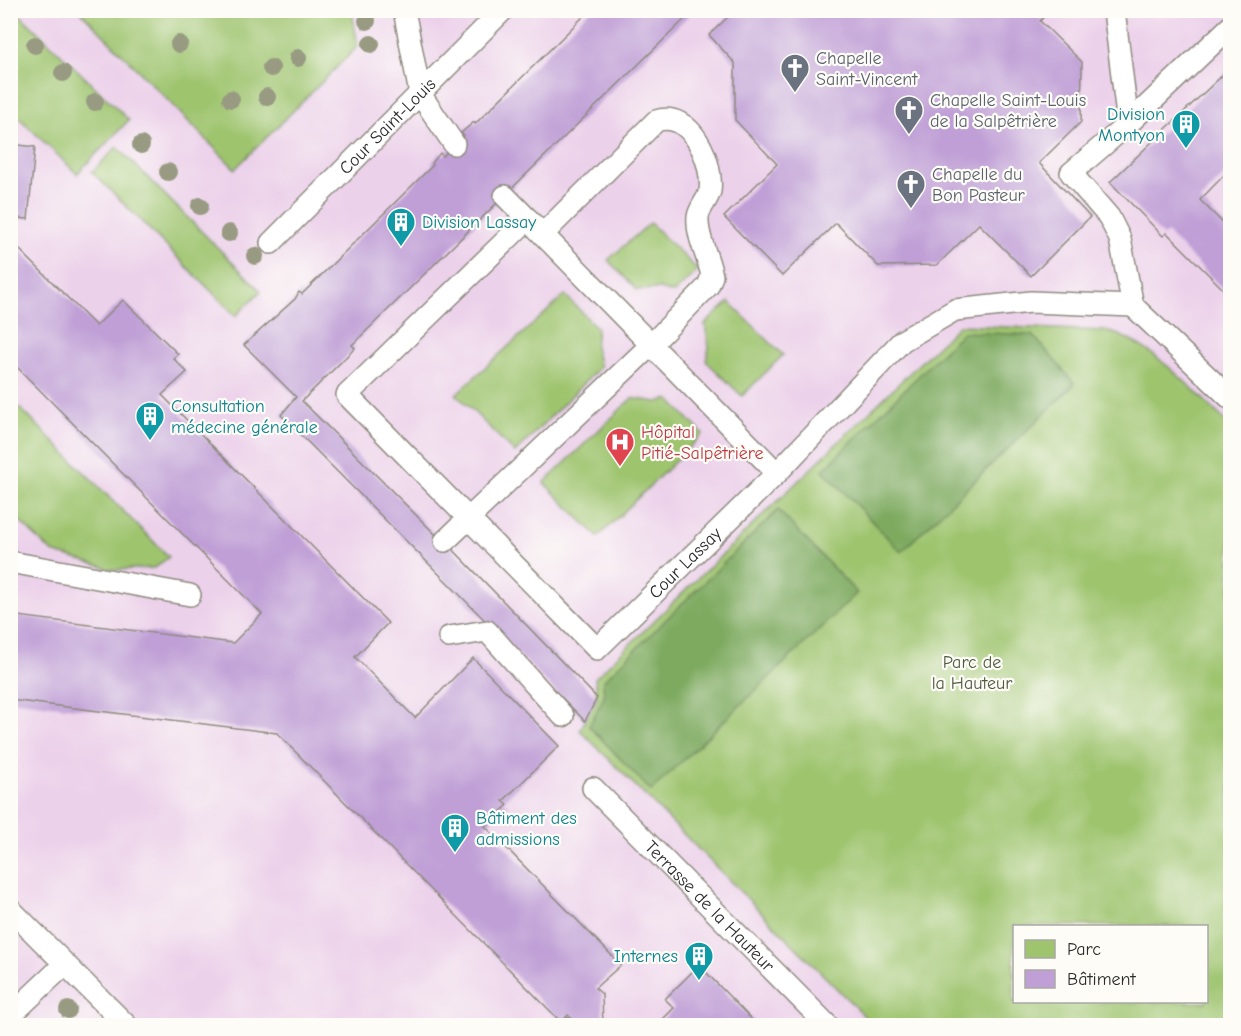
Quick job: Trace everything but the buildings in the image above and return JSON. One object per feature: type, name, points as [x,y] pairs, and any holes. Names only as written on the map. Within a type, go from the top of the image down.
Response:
[{"type":"lane","points":[[404,10],[420,93],[454,144]]},
{"type":"lane","name":"Cour Saint-Louis","points":[[271,243],[503,10]]},
{"type":"lane","points":[[1114,10],[1128,124]]},
{"type":"lane","points":[[1230,27],[1128,124],[1071,173],[1109,217],[1120,239],[1132,306],[1230,398]]},
{"type":"lane","points":[[445,541],[651,345],[708,286],[712,276],[698,217],[710,191],[705,152],[686,127],[676,120],[665,118],[656,121],[543,234]]},
{"type":"lane","points":[[505,196],[777,473],[902,341],[956,310],[1031,302],[1132,306]]},
{"type":"lane","name":"Cour Lassay","points":[[528,219],[347,396],[597,649],[777,473]]},
{"type":"lane","points":[[10,562],[190,595]]},
{"type":"lane","points":[[449,637],[487,632],[563,716]]},
{"type":"lane","name":"Terrasse de la Hauteur","points":[[593,788],[828,1026]]},
{"type":"lane","points":[[10,909],[127,1026]]},
{"type":"lane","points":[[10,1016],[66,964]]},
{"type":"shaded area","name":"Hôpital Pitié-Salpêtrière","points":[[10,11],[1230,11],[1230,1025],[11,1025]]},
{"type":"green space","points":[[10,11],[16,11],[129,120],[77,174],[11,110]]},
{"type":"green space","points":[[80,11],[352,11],[358,46],[235,169]]},
{"type":"green space","points":[[117,147],[261,291],[236,316],[92,172]]},
{"type":"green space","points":[[650,223],[698,270],[674,293],[659,289],[637,290],[608,260]]},
{"type":"green space","points":[[565,295],[597,328],[595,347],[600,367],[515,453],[456,394]]},
{"type":"green space","points":[[729,302],[783,355],[742,396],[706,361],[709,348],[705,324]]},
{"type":"green space","name":"Parc de la Hauteur","points":[[959,325],[1106,331],[1123,337],[1157,357],[1173,370],[1230,425],[1230,1025],[873,1025],[580,730],[597,698],[595,678]]},
{"type":"green space","points":[[963,332],[1033,335],[1075,384],[901,552],[823,470]]},
{"type":"green space","points":[[632,398],[657,402],[669,399],[703,434],[598,537],[544,483]]},
{"type":"green space","points":[[19,407],[169,557],[154,568],[114,570],[52,552],[13,515],[11,418]]},
{"type":"green space","points":[[778,510],[857,593],[651,791],[589,726],[604,697],[603,681]]},
{"type":"place","name":"Chapelle Saint-Vincent","points":[[795,94]]},
{"type":"place","name":"Chapelle Saint-Louis de la Salpêtrière","points":[[909,136]]},
{"type":"place","name":"Division Montyon","points":[[1186,150]]},
{"type":"place","name":"Chapelle du Bon Pasteur","points":[[911,210]]},
{"type":"place","name":"Division Lassay","points":[[401,248]]},
{"type":"place","name":"Consultation médecine générale","points":[[150,442]]},
{"type":"place","name":"Hôpital Pitié-Salpêtrière","points":[[620,468]]},
{"type":"place","name":"Bâtiment des admissions","points":[[455,854]]},
{"type":"place","name":"Internes","points":[[699,982]]}]
